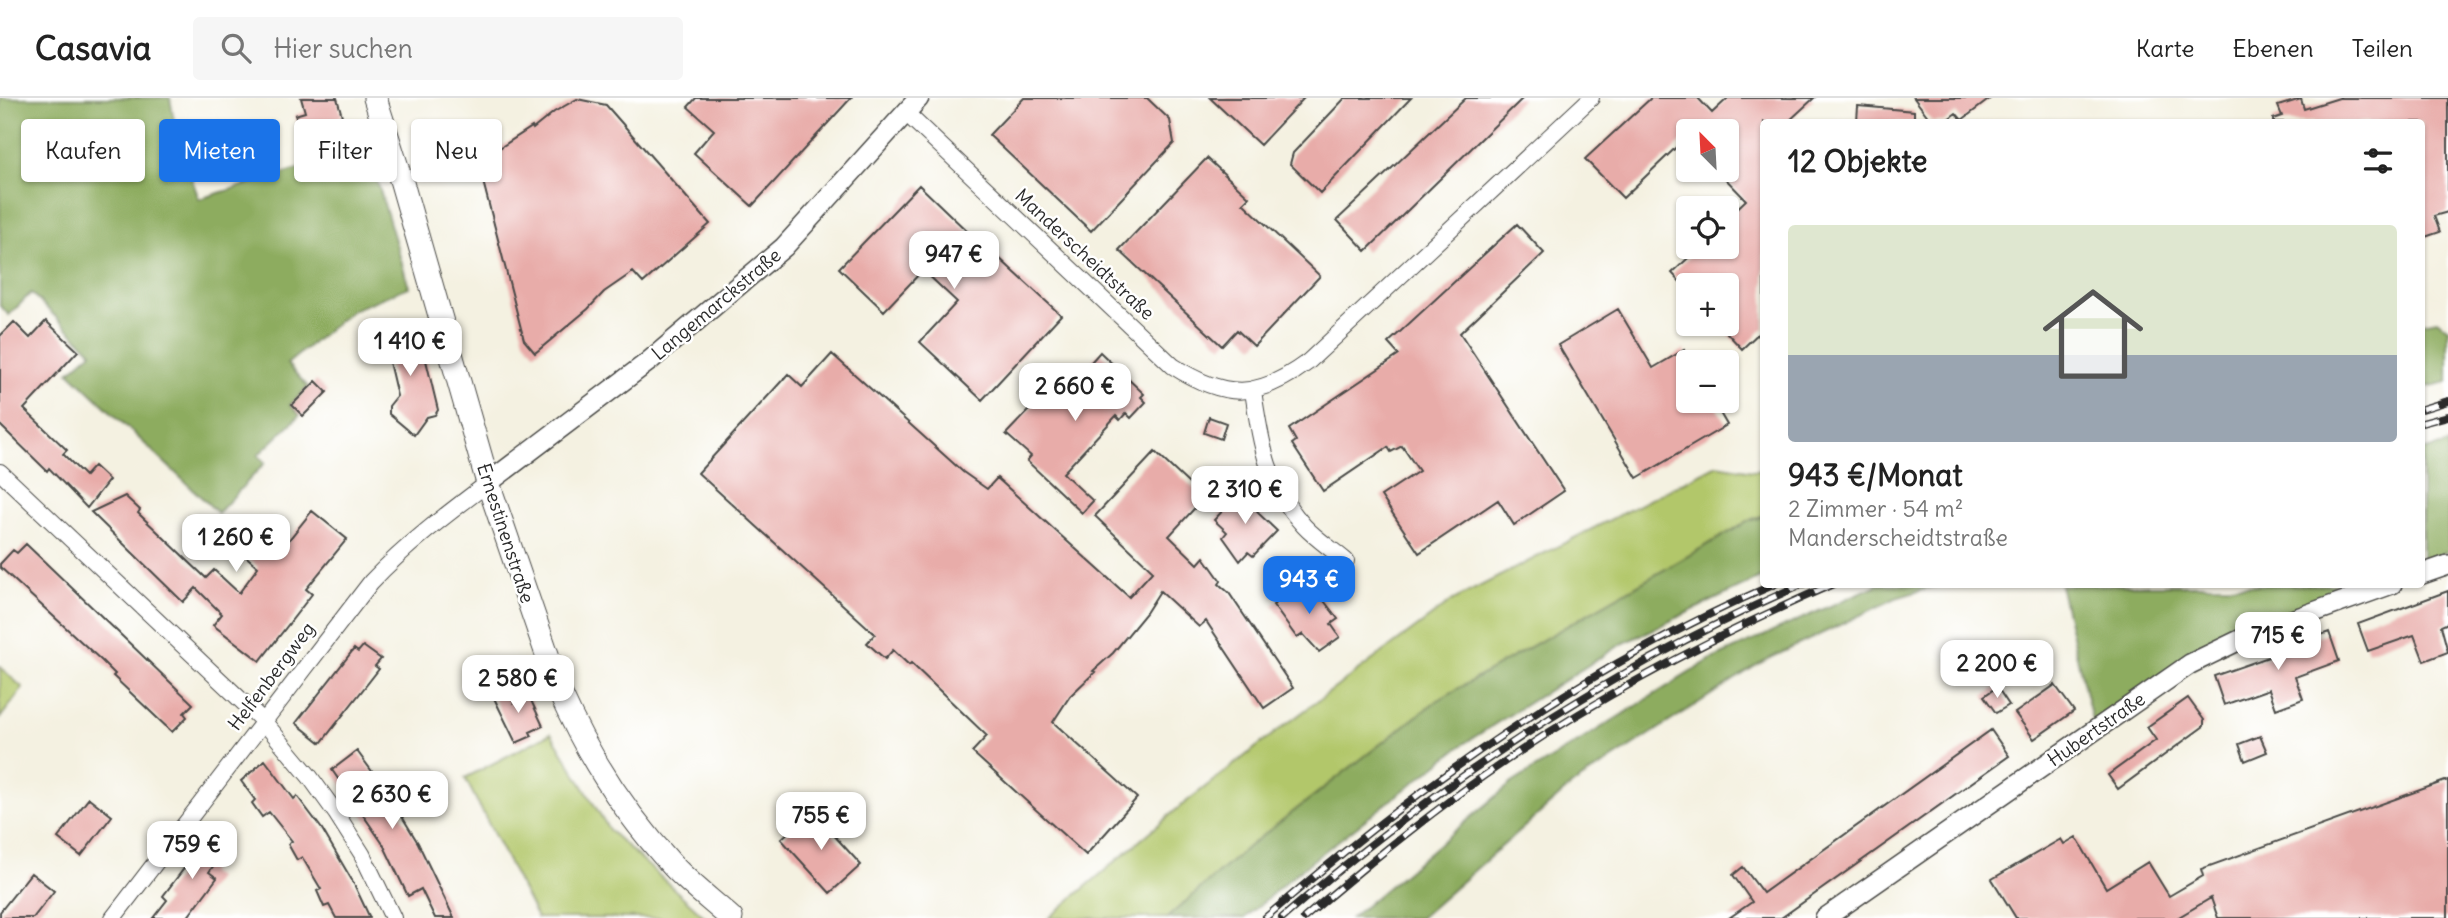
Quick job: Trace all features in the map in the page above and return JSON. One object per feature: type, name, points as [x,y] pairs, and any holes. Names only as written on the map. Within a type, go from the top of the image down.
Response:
[{"type":"main road","name":"Ernestinenstraße","points":[[375,98],[488,483],[561,695],[587,747],[624,806],[674,867],[731,918]]},
{"type":"street","name":"Langemarckstraße","points":[[488,483],[648,362],[777,253],[919,98]]},
{"type":"street","name":"Manderscheidtstraße","points":[[906,113],[1173,366],[1210,386],[1253,391],[1272,386],[1308,362],[1591,98]]},
{"type":"street","points":[[1253,391],[1268,471],[1304,526],[1346,561]]},
{"type":"street","points":[[0,472],[264,722],[336,813],[362,854],[393,918]]},
{"type":"street","name":"Helfenbergweg","points":[[113,918],[335,627],[384,568],[425,531],[488,483]]},
{"type":"street","points":[[2425,573],[2448,565]]},
{"type":"street","name":"Hubertstraße","points":[[1825,918],[2190,664],[2250,635],[2381,588]]},
{"type":"green space","points":[[0,98],[170,98],[174,119],[159,119],[159,182],[193,182],[199,199],[255,182],[280,182],[280,175],[294,170],[294,182],[377,182],[409,287],[352,310],[287,364],[308,387],[290,405],[300,415],[258,455],[265,463],[218,513],[69,372],[92,352],[31,293],[9,315],[0,306]]},
{"type":"green space","points":[[2437,320],[2448,329],[2448,382],[2425,387],[2425,322]]},
{"type":"green space","points":[[2448,444],[2448,551],[2425,561],[2425,450]]},
{"type":"green space","points":[[1717,465],[1760,470],[1760,516],[1435,702],[1249,846],[1167,918],[1049,918],[1177,809],[1453,600]]},
{"type":"green space","points":[[1760,517],[1760,578],[1622,644],[1465,743],[1295,874],[1245,918],[1167,918],[1249,846],[1435,702],[1749,521]]},
{"type":"green space","points":[[1870,588],[1929,588],[1896,598],[1760,663],[1572,785],[1420,918],[1351,918],[1512,783],[1710,660]]},
{"type":"green space","points":[[2061,588],[2361,588],[2252,633],[2094,728]]},
{"type":"green space","points":[[0,667],[23,688],[0,718]]},
{"type":"green space","points":[[551,733],[610,831],[706,918],[537,918],[465,778]]},
{"type":"building","points":[[301,98],[337,98],[342,116],[333,119],[296,119],[295,115],[305,112]]},
{"type":"building","points":[[696,98],[851,98],[752,206],[694,153],[714,130],[688,107]]},
{"type":"building","points":[[1024,98],[1147,98],[1170,120],[1174,143],[1091,231],[989,135]]},
{"type":"building","points":[[1210,98],[1304,98],[1260,145]]},
{"type":"building","points":[[1345,98],[1411,98],[1320,193],[1290,164],[1293,153]]},
{"type":"building","points":[[1466,98],[1523,98],[1366,251],[1337,220]]},
{"type":"building","points":[[1651,98],[1698,98],[1712,113],[1728,98],[1814,98],[1791,119],[1760,119],[1760,332],[1742,349],[1730,336],[1739,336],[1739,273],[1676,273],[1676,277],[1672,273],[1687,259],[1739,259],[1739,207],[1746,200],[1729,182],[1740,182],[1740,119],[1676,119],[1676,147],[1623,198],[1585,159]]},
{"type":"building","points":[[1914,98],[1991,98],[1963,119],[1956,113],[1948,119],[1930,119]]},
{"type":"building","points":[[2339,98],[2448,98],[2448,212],[2434,216],[2440,232],[2425,237],[2425,119],[2273,119],[2282,116],[2278,106],[2301,99],[2304,109]]},
{"type":"building","points":[[577,99],[606,105],[710,224],[643,283],[633,272],[604,292],[588,309],[535,353],[524,340],[483,182],[502,182],[502,146],[532,127],[533,129],[554,112]]},
{"type":"building","points":[[1858,106],[1914,111],[1914,119],[1857,119]]},
{"type":"building","points":[[1207,158],[1249,197],[1243,203],[1320,276],[1254,346],[1237,330],[1222,346],[1119,250]]},
{"type":"building","points":[[919,185],[997,260],[999,258],[1061,315],[982,400],[920,342],[957,302],[923,270],[884,311],[839,268]]},
{"type":"building","points":[[1517,224],[1544,253],[1460,333],[1564,491],[1514,525],[1498,500],[1419,553],[1381,496],[1419,471],[1402,446],[1391,452],[1388,447],[1323,491],[1292,444],[1296,441],[1289,429],[1399,355],[1388,343]]},
{"type":"building","points":[[1618,309],[1653,368],[1676,355],[1676,413],[1720,413],[1727,425],[1637,478],[1558,345]]},
{"type":"building","points":[[46,321],[78,351],[24,409],[67,450],[63,454],[85,476],[94,466],[109,480],[87,508],[49,468],[47,471],[0,425],[0,336],[14,322],[30,338]]},
{"type":"building","points":[[417,323],[438,410],[435,415],[427,417],[414,435],[389,414],[389,406],[397,396],[382,332]]},
{"type":"building","points":[[1100,352],[1144,394],[1141,397],[1146,402],[1131,418],[1126,413],[1120,420],[1116,416],[1063,473],[1093,501],[1082,513],[1027,461],[1031,456],[1006,434],[1048,390],[1058,399]]},
{"type":"building","points":[[832,354],[963,472],[987,489],[997,478],[1129,597],[1153,571],[1095,516],[1155,452],[1204,498],[1169,536],[1198,564],[1204,557],[1221,581],[1219,584],[1229,593],[1293,688],[1264,708],[1206,621],[1199,627],[1160,591],[1146,613],[1113,653],[1070,696],[1053,722],[1137,798],[1086,855],[972,752],[987,736],[911,663],[909,665],[893,650],[885,659],[867,643],[875,634],[698,473],[788,374],[802,387]]},
{"type":"building","points":[[316,381],[327,392],[303,416],[292,405]]},
{"type":"building","points":[[1209,417],[1226,423],[1221,439],[1204,433]]},
{"type":"building","points":[[1242,490],[1261,507],[1257,512],[1277,531],[1253,556],[1248,552],[1240,561],[1223,537],[1227,532],[1214,520]]},
{"type":"building","points":[[125,496],[140,510],[138,513],[206,578],[214,570],[239,593],[258,567],[242,553],[259,535],[280,551],[312,511],[347,539],[306,589],[312,594],[260,661],[213,625],[222,614],[196,588],[183,602],[91,512]]},
{"type":"building","points":[[26,544],[193,704],[184,713],[187,717],[172,732],[113,676],[115,674],[102,661],[0,567],[13,550],[17,553]]},
{"type":"building","points":[[1308,580],[1338,619],[1331,624],[1340,637],[1319,652],[1303,634],[1297,638],[1273,605]]},
{"type":"building","points":[[2448,591],[2448,623],[2441,626],[2448,652],[2424,661],[2414,635],[2368,651],[2358,624]]},
{"type":"building","points":[[2329,632],[2339,661],[2295,677],[2303,699],[2276,709],[2269,689],[2224,705],[2214,676],[2286,651],[2285,648]]},
{"type":"building","points":[[363,646],[381,659],[375,666],[379,669],[321,743],[296,723],[354,649],[358,652]]},
{"type":"building","points":[[2055,685],[2074,711],[2034,739],[2015,713]]},
{"type":"building","points":[[507,687],[514,703],[529,696],[543,726],[530,732],[532,736],[516,743],[492,694]]},
{"type":"building","points":[[1997,687],[2009,705],[1996,713],[1984,696]]},
{"type":"building","points":[[2188,698],[2204,720],[2204,726],[2118,789],[2108,775],[2156,740],[2147,727]]},
{"type":"building","points":[[1991,730],[2009,756],[1781,918],[1729,918],[1752,902],[1733,875],[1743,867],[1763,893]]},
{"type":"building","points":[[2260,736],[2267,752],[2245,761],[2239,744]]},
{"type":"building","points":[[357,751],[382,785],[387,782],[396,797],[392,800],[418,843],[454,918],[435,918],[421,889],[408,896],[383,844],[332,770]]},
{"type":"building","points":[[265,760],[294,799],[297,796],[322,829],[353,882],[370,918],[336,918],[329,905],[324,907],[317,891],[321,889],[302,857],[297,860],[288,844],[292,841],[269,812],[262,817],[252,803],[255,800],[241,781]]},
{"type":"building","points":[[2448,780],[2448,918],[2218,918],[2211,898],[2177,918],[2016,918],[1992,879],[2061,839],[2064,844],[2076,837],[2106,888],[2148,862],[2169,896],[2203,876],[2201,869]]},
{"type":"building","points":[[89,798],[112,816],[81,856],[58,838]]},
{"type":"building","points":[[812,811],[861,865],[830,893],[781,839]]},
{"type":"building","points":[[208,829],[221,839],[211,852],[219,858],[209,872],[217,878],[187,918],[153,918],[167,900],[163,896],[202,845],[198,842]]},
{"type":"building","points":[[31,873],[54,891],[33,918],[0,918],[0,912]]},
{"type":"railway","points":[[2425,408],[2448,401]]},
{"type":"railway","points":[[2425,422],[2448,416]]},
{"type":"railway","points":[[1265,918],[1383,821],[1508,732],[1572,690],[1638,652],[1766,588]]},
{"type":"railway","points":[[1282,918],[1403,820],[1530,731],[1663,652],[1794,588]]},
{"type":"railway","points":[[1304,918],[1431,815],[1483,776],[1549,733],[1668,664],[1824,588]]}]
